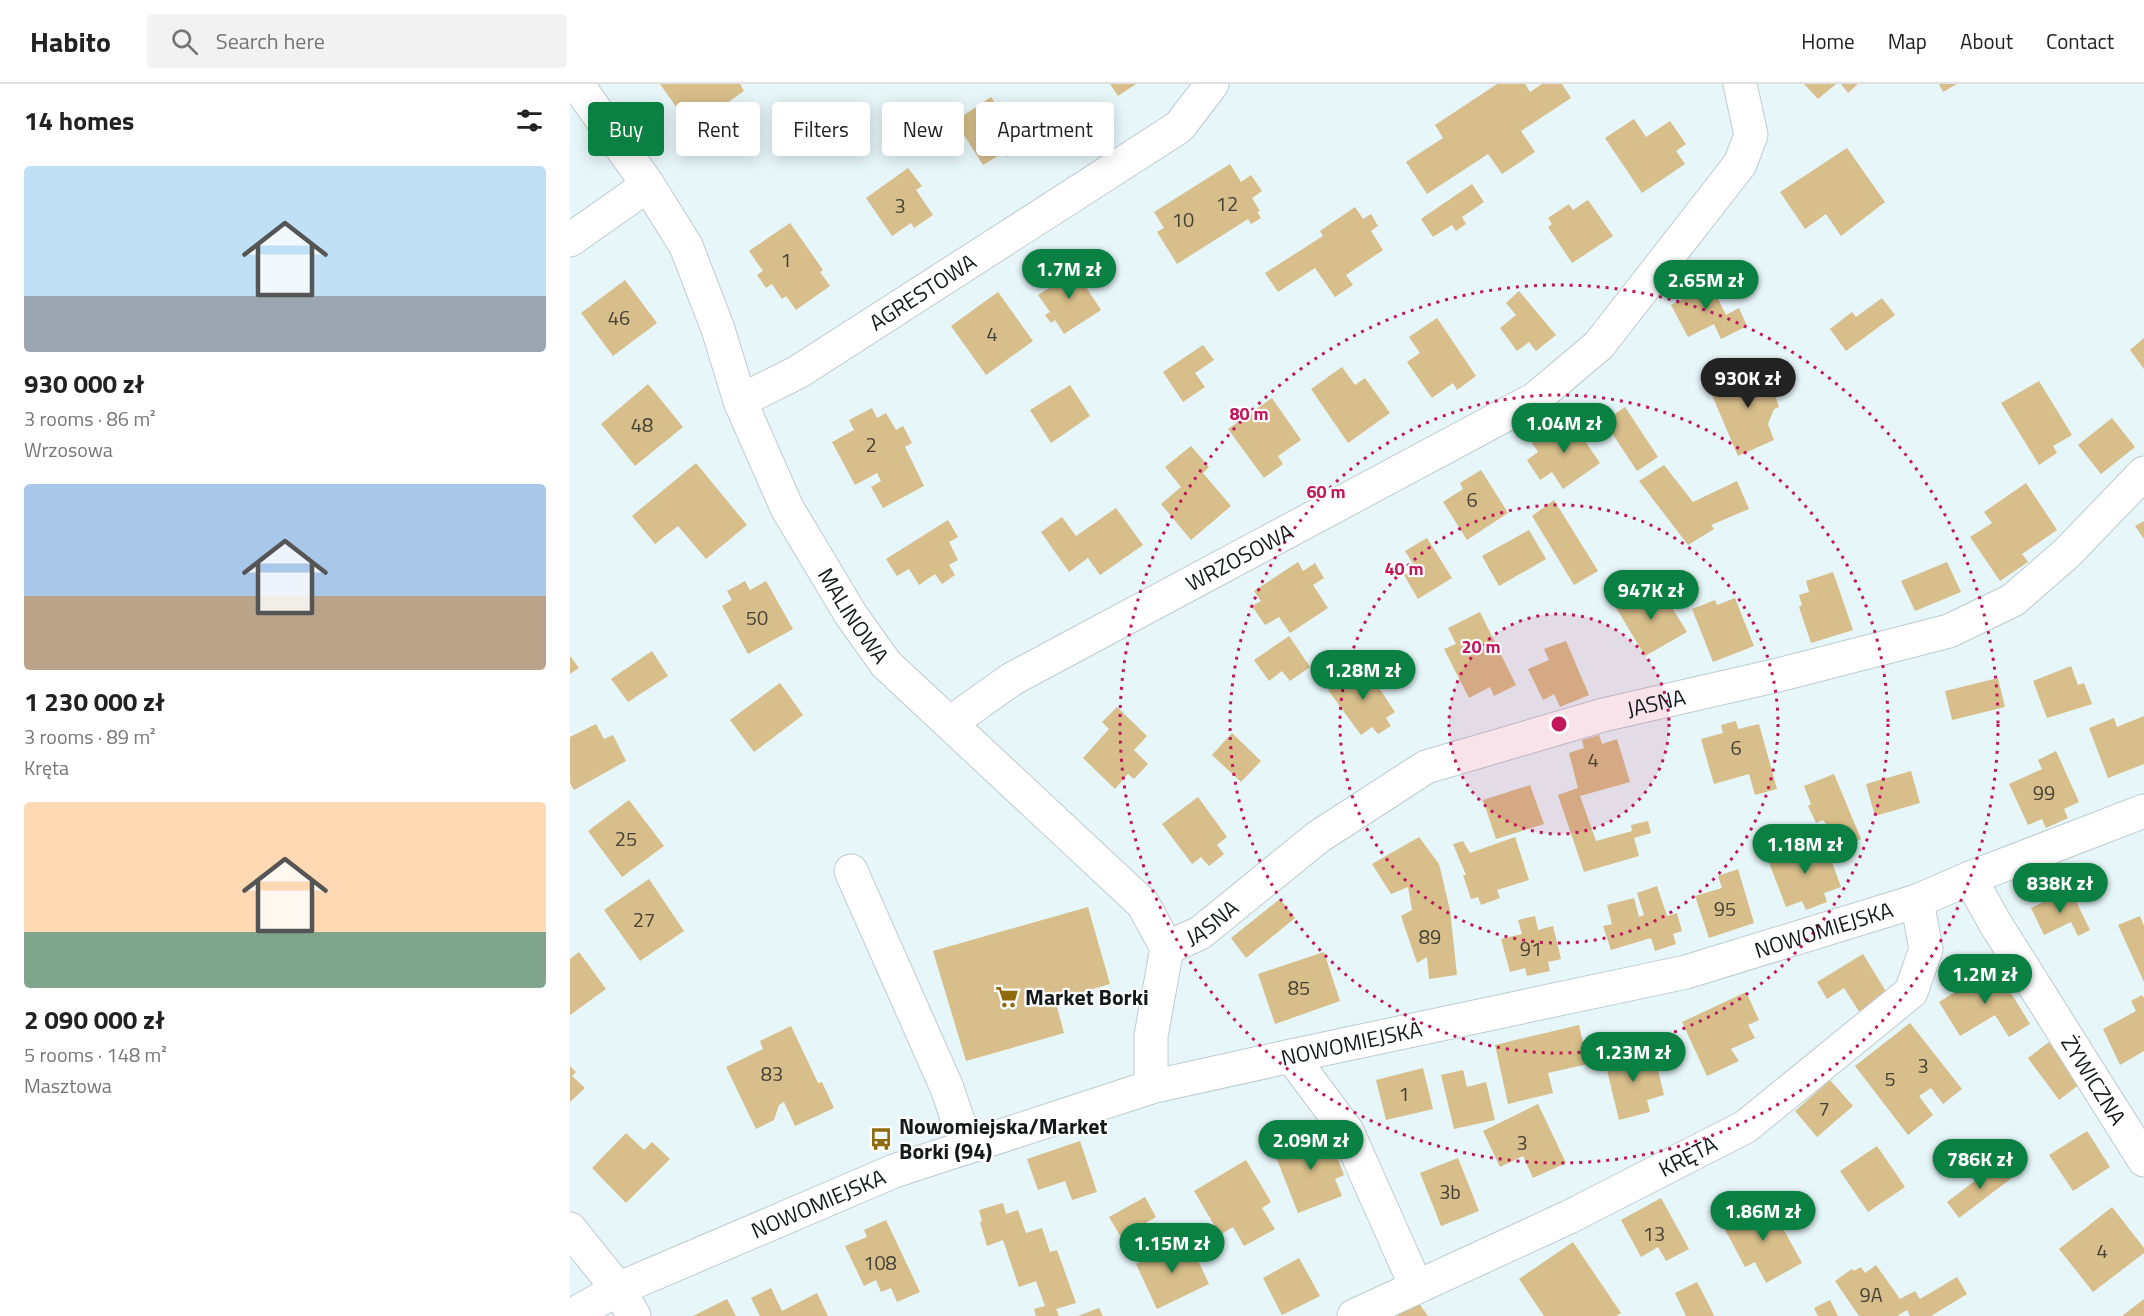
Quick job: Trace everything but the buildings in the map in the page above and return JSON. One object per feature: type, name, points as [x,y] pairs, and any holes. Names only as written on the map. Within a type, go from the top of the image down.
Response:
[{"type":"street","name":"MALINOWA","points":[[577,84],[648,186],[686,246],[718,329],[741,401],[787,508],[851,615],[885,664],[1143,904],[1167,948]]},
{"type":"street","name":"WRZOSOWA","points":[[950,723],[1012,679],[1535,399],[1599,345],[1740,164],[1751,135],[1740,84]]},
{"type":"street","name":"AGRESTOWA","points":[[741,401],[798,372],[1179,127],[1212,85]]},
{"type":"street","points":[[570,240],[648,186]]},
{"type":"street","name":"JASNA","points":[[1167,948],[1200,933],[1318,837],[1426,767],[1604,715],[1778,675],[1949,631],[2013,600],[2067,553],[2144,473]]},
{"type":"street","name":"NOWOMIEJSKA","points":[[572,1316],[626,1302],[894,1171],[967,1147],[1151,1088],[1686,972],[1917,902],[1970,878],[2144,811]]},
{"type":"street","points":[[851,871],[947,1088],[967,1147]]},
{"type":"street","name":"ŻYWICZNA","points":[[1970,878],[1995,923],[2144,1160]]},
{"type":"street","name":"KRĘTA","points":[[1354,1316],[1569,1217],[1745,1127],[1911,992],[1926,949],[1917,902]]},
{"type":"street","points":[[1151,1088],[1151,1036],[1167,948]]},
{"type":"street","points":[[1291,1056],[1347,1131],[1416,1286]]},
{"type":"street","points":[[570,1229],[626,1302]]},
{"type":"place","name":"Market Borki","points":[[1007,997]]},
{"type":"place","name":"Nowomiejska/Market Borki (94)","points":[[881,1139]]}]
